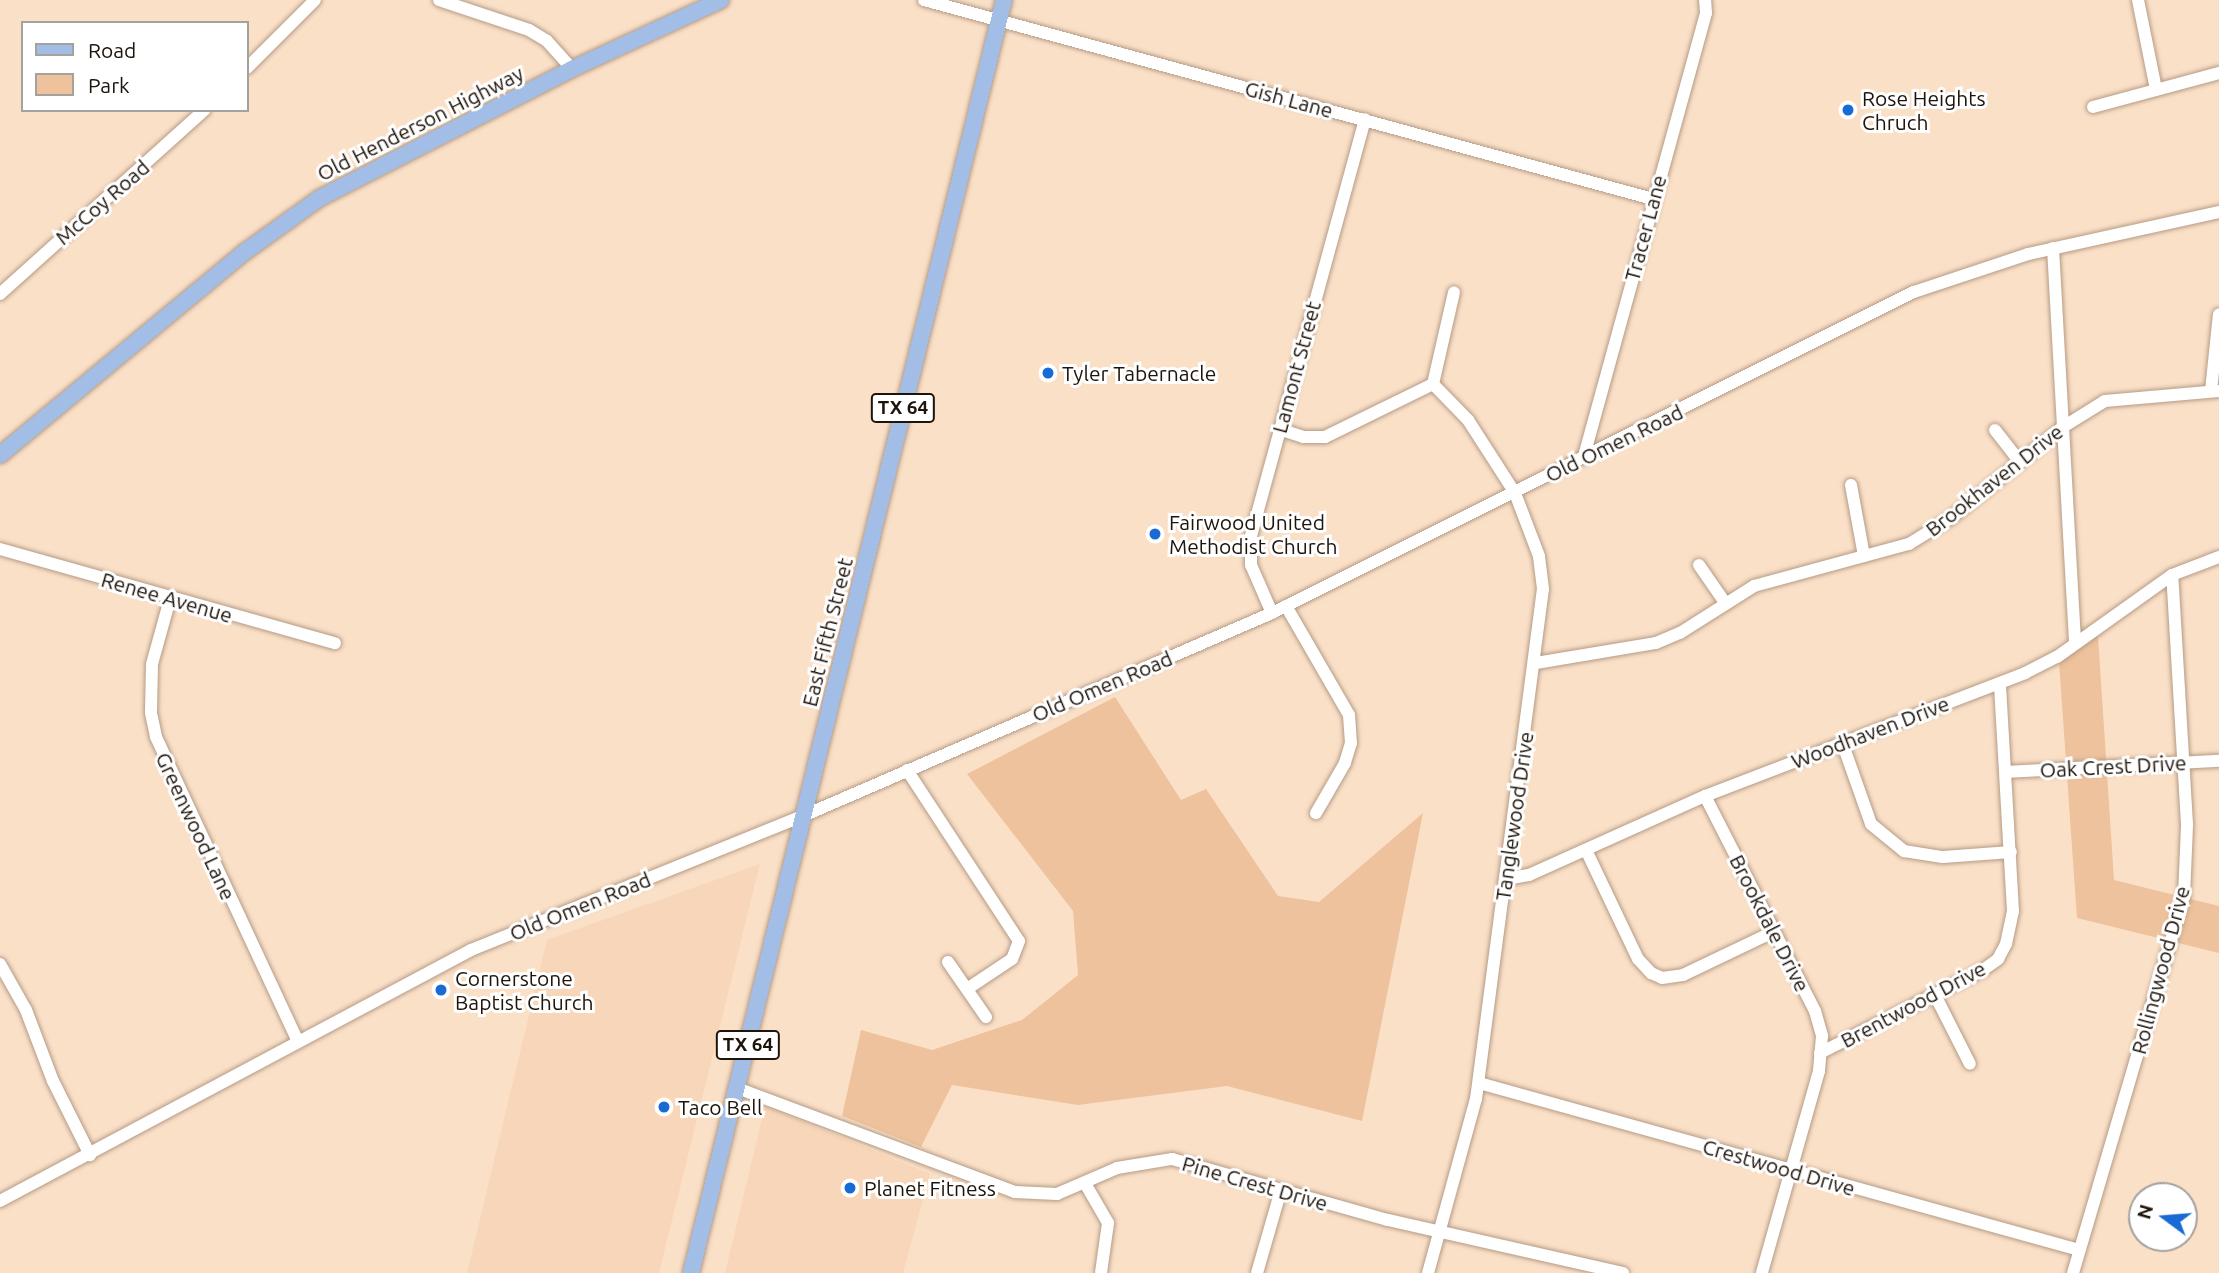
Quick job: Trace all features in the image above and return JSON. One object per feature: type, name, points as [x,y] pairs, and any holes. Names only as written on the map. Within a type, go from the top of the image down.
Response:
[{"type":"main road","name":"Old Henderson Highway","points":[[0,455],[246,251],[320,198],[572,68],[721,0]]},
{"type":"main road","name":"East Fifth Street","points":[[691,1273],[1004,0]]},
{"type":"street","points":[[248,67],[315,0]]},
{"type":"street","points":[[439,0],[529,30],[547,41],[572,68]]},
{"type":"street","name":"Gish Lane","points":[[924,0],[1653,199]]},
{"type":"street","name":"Tracer Lane","points":[[1584,456],[1706,13],[1705,0]]},
{"type":"street","points":[[2138,0],[2156,89]]},
{"type":"street","points":[[2093,107],[2219,73]]},
{"type":"street","name":"McCoy Road","points":[[0,294],[202,112]]},
{"type":"street","name":"Lamont Street","points":[[1272,613],[1249,553],[1279,429],[1365,119]]},
{"type":"street","name":"Old Omen Road","points":[[0,1201],[471,950],[803,816],[1272,613],[1914,292],[2053,248],[2218,216]]},
{"type":"street","points":[[2053,248],[2075,642]]},
{"type":"street","points":[[1279,429],[1303,437],[1325,437],[1433,384],[1454,292]]},
{"type":"street","points":[[2215,391],[2219,314]]},
{"type":"street","name":"Tanglewood Drive","points":[[1428,1273],[1479,1083],[1536,663],[1543,589],[1539,556],[1514,493],[1468,420],[1433,384]]},
{"type":"street","name":"Brookhaven Drive","points":[[1536,663],[1656,643],[1754,586],[1864,556],[1931,533],[2063,427],[2105,401],[2215,391]]},
{"type":"street","points":[[1995,430],[2020,462]]},
{"type":"street","points":[[1851,485],[1864,556]]},
{"type":"street","name":"Renee Avenue","points":[[0,549],[170,599],[335,643]]},
{"type":"street","name":"Woodhaven Drive","points":[[1506,879],[1530,875],[1705,796],[2000,684],[2057,657],[2172,575],[2219,557]]},
{"type":"street","points":[[1699,565],[1726,604]]},
{"type":"street","name":"Rollingwood Drive","points":[[2073,1273],[2185,897],[2183,761],[2172,575]]},
{"type":"street","name":"Greenwood Lane","points":[[170,599],[150,676],[156,737],[298,1042]]},
{"type":"street","points":[[1286,606],[1349,715],[1350,743],[1345,763],[1316,813]]},
{"type":"street","name":"Brentwood Drive","points":[[1762,1273],[1820,1053],[1935,995],[1998,959],[2012,919],[2011,852],[2000,684]]},
{"type":"street","points":[[1842,742],[1871,824],[1904,851],[1944,857],[2011,852]]},
{"type":"street","name":"Oak Crest Drive","points":[[2006,772],[2219,761]]},
{"type":"street","points":[[906,771],[1019,941],[1012,959],[967,989]]},
{"type":"street","name":"Brookdale Drive","points":[[1705,796],[1815,1011],[1822,1036],[1820,1053]]},
{"type":"street","points":[[1586,850],[1638,959],[1651,973],[1661,978],[1683,975],[1773,932]]},
{"type":"street","points":[[948,962],[986,1017]]},
{"type":"street","points":[[0,964],[26,1010],[53,1081],[90,1155]]},
{"type":"street","points":[[1935,995],[1970,1064]]},
{"type":"street","name":"Crestwood Drive","points":[[1479,1083],[2079,1250]]},
{"type":"street","name":"Pine Crest Drive","points":[[737,1088],[1015,1192],[1050,1195],[1086,1185],[1117,1168],[1172,1159],[1439,1233],[1623,1273]]},
{"type":"street","points":[[1086,1185],[1108,1223],[1101,1273]]},
{"type":"street","points":[[1257,1273],[1281,1190]]},
{"type":"shaded area","points":[[760,864],[659,1273],[467,1273],[547,940]]},
{"type":"shaded area","points":[[765,1106],[930,1174],[903,1273],[725,1273]]},
{"type":"green space","points":[[2098,636],[2114,880],[2219,906],[2219,953],[2077,918],[2059,662]]},
{"type":"green space","points":[[1115,697],[1181,800],[1206,789],[1278,896],[1319,902],[1423,813],[1362,1121],[1227,1086],[1078,1105],[952,1085],[921,1147],[842,1116],[861,1030],[932,1050],[1022,1020],[1078,975],[1073,911],[967,774]]},
{"type":"place","name":"Rose Heights Chruch","points":[[1848,110]]},
{"type":"place","name":"Tyler Tabernacle","points":[[1048,373]]},
{"type":"place","name":"Fairwood United Methodist Church","points":[[1155,534]]},
{"type":"place","name":"Cornerstone Baptist Church","points":[[441,990]]},
{"type":"place","name":"Taco Bell","points":[[664,1107]]},
{"type":"place","name":"Planet Fitness","points":[[850,1188]]}]
